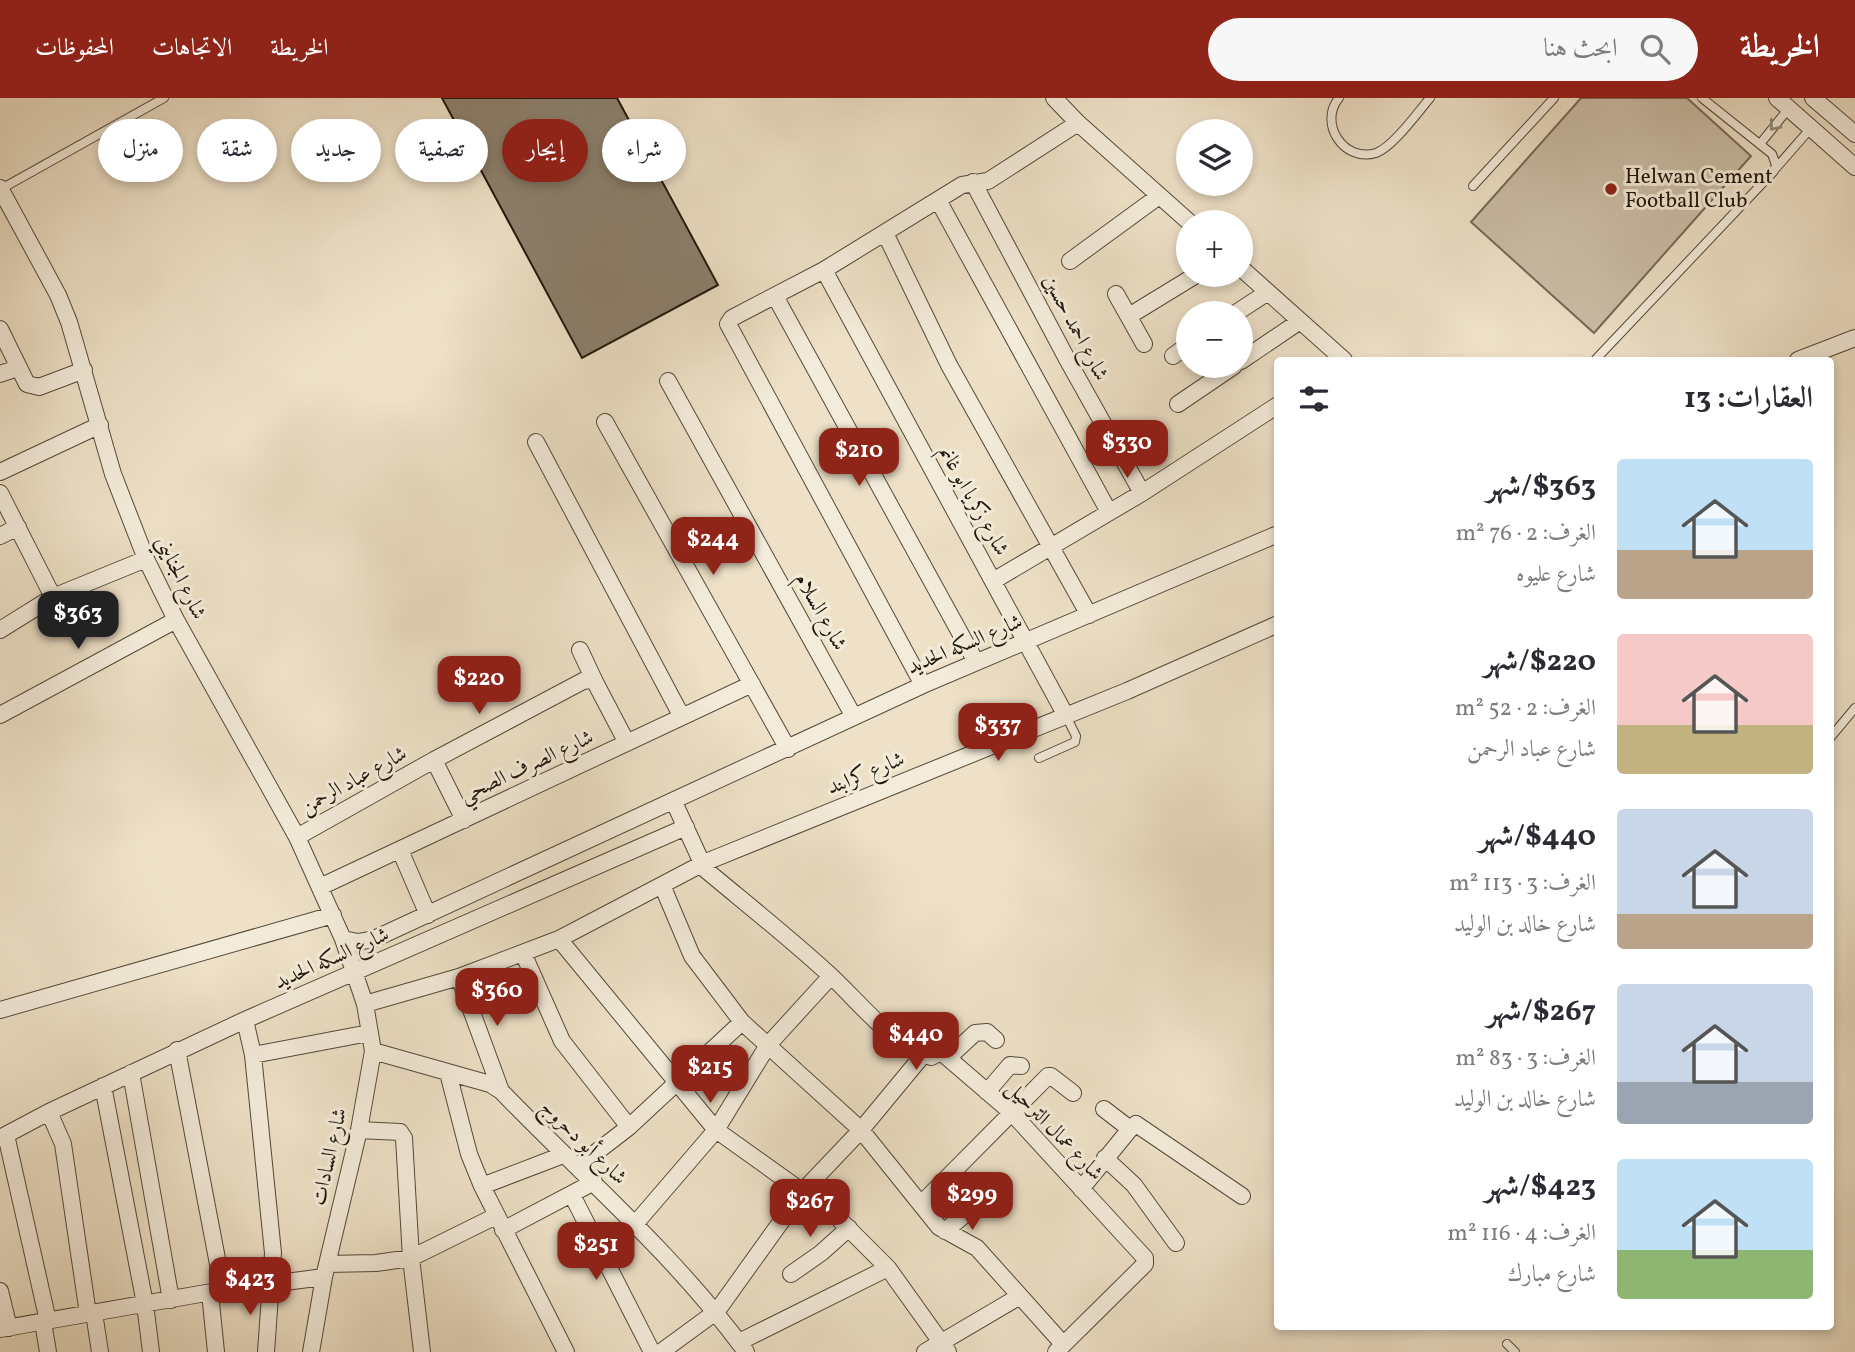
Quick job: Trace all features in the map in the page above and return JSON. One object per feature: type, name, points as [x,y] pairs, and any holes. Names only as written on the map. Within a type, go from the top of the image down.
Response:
[{"type":"street","points":[[1054,98],[1176,211]]},
{"type":"street","points":[[1813,98],[1855,134]]},
{"type":"street","points":[[1783,103],[1855,167]]},
{"type":"street","points":[[923,685],[729,328],[729,321],[824,270],[962,185],[988,181],[1078,123]]},
{"type":"street","name":"شارع احمد حسين","points":[[973,182],[1067,359],[1142,492]]},
{"type":"street","name":"شارع الجنايني","points":[[0,189],[58,295],[77,344],[118,486],[146,559],[176,620],[298,837],[343,939],[354,972]]},
{"type":"street","points":[[1070,261],[1159,196]]},
{"type":"street","points":[[938,200],[1109,512]]},
{"type":"street","points":[[885,233],[949,365],[1089,615]]},
{"type":"street","name":"شارع زكريا ابو غانم","points":[[824,270],[1066,716]]},
{"type":"street","points":[[1253,279],[1341,357]]},
{"type":"street","points":[[1129,316],[1176,287]]},
{"type":"street","points":[[1253,302],[1268,292]]},
{"type":"street","points":[[1116,294],[1144,344]]},
{"type":"street","points":[[775,296],[976,662]]},
{"type":"street","points":[[1253,354],[1300,321]]},
{"type":"street","points":[[0,329],[23,380],[33,387],[84,370]]},
{"type":"street","points":[[1806,357],[1855,338]]},
{"type":"street","points":[[0,374],[18,368]]},
{"type":"street","points":[[1178,404],[1216,378]]},
{"type":"street","name":"شارع السلام","points":[[668,381],[854,717]]},
{"type":"street","points":[[993,581],[1142,492],[1274,408]]},
{"type":"street","points":[[605,422],[788,749]]},
{"type":"street","points":[[0,472],[100,425]]},
{"type":"street","points":[[536,442],[682,717]]},
{"type":"street","points":[[0,493],[53,597]]},
{"type":"street","points":[[0,536],[18,527]]},
{"type":"street","name":"شارع السكه الحديد","points":[[343,939],[358,942],[374,939],[923,685],[1274,536]]},
{"type":"street","points":[[0,630],[53,597],[146,559]]},
{"type":"street","points":[[0,715],[176,620]]},
{"type":"street","name":"شارع كرابند","points":[[701,864],[1127,691],[1274,626]]},
{"type":"street","points":[[580,650],[627,743]]},
{"type":"street","name":"شارع عباد الرحمن","points":[[298,837],[583,681],[595,682]]},
{"type":"street","name":"شارع الصرف الصحي","points":[[320,887],[752,684]]},
{"type":"street","points":[[435,760],[464,820]]},
{"type":"street","points":[[674,802],[701,864],[831,976],[885,1030],[923,1055],[931,1057],[941,1052],[948,1058],[975,1033],[987,1032],[996,1040]]},
{"type":"street","name":"شارع السكه الحديد","points":[[3,1136],[177,1050],[686,827]]},
{"type":"street","points":[[400,850],[428,915]]},
{"type":"street","points":[[365,1004],[459,977],[559,939],[701,864]]},
{"type":"street","points":[[662,885],[692,956],[742,1022],[861,1130],[945,1231],[978,1248],[1020,1296],[1059,1348]]},
{"type":"street","points":[[0,1010],[333,915]]},
{"type":"street","points":[[559,939],[716,1130],[803,1191],[849,1228],[888,1268],[945,1347]]},
{"type":"street","points":[[523,953],[562,1041],[629,1127]]},
{"type":"street","name":"شارع السادات","points":[[311,1352],[325,1271],[359,1129],[373,1051],[365,1004],[354,972]]},
{"type":"street","points":[[600,1250],[636,1223],[716,1130],[768,1045],[831,976]]},
{"type":"street","name":"شارع أبو دحروج","points":[[459,977],[501,1091]]},
{"type":"street","points":[[245,1020],[253,1055],[273,1253],[266,1352]]},
{"type":"street","points":[[577,1167],[629,1127],[742,1022]]},
{"type":"street","points":[[253,1055],[369,1033]]},
{"type":"street","points":[[177,1050],[216,1292],[216,1352]]},
{"type":"street","name":"شارع أبو دحروج","points":[[373,1051],[490,1084],[501,1091],[636,1223],[717,1311],[743,1347]]},
{"type":"street","points":[[661,1352],[717,1311],[803,1191],[861,1130],[923,1055]]},
{"type":"street","name":"شارع عمال الترحيل","points":[[948,1058],[1012,1113],[1145,1258],[1145,1264],[1059,1348]]},
{"type":"street","points":[[987,1092],[1010,1065],[1021,1066]]},
{"type":"street","points":[[131,1073],[171,1300]]},
{"type":"street","points":[[447,1073],[469,1154],[482,1186],[566,1352]]},
{"type":"street","points":[[921,1204],[1049,1076],[1073,1093]]},
{"type":"street","points":[[103,1086],[145,1304],[151,1352]]},
{"type":"street","points":[[1104,1109],[1129,1129]]},
{"type":"street","points":[[49,1112],[63,1144],[91,1314],[100,1352]]},
{"type":"street","points":[[1081,1189],[1129,1129],[1133,1125],[1139,1125],[1242,1196]]},
{"type":"street","points":[[359,1129],[396,1131],[402,1134],[411,1258],[422,1352]]},
{"type":"street","points":[[3,1136],[45,1322],[48,1352]]},
{"type":"street","points":[[482,1186],[563,1154]]},
{"type":"street","points":[[1105,1158],[1134,1185],[1176,1243]]},
{"type":"street","points":[[0,1291],[5,1329],[271,1284],[325,1271],[411,1258],[572,1195],[594,1182]]},
{"type":"street","points":[[572,1195],[653,1352]]},
{"type":"street","points":[[945,1231],[976,1205]]},
{"type":"street","points":[[790,1274],[821,1253],[849,1228]]},
{"type":"street","points":[[743,1347],[888,1268]]},
{"type":"street","points":[[925,1352],[945,1347],[1020,1296]]},
{"type":"lane","points":[[0,189],[164,98]]},
{"type":"lane","points":[[1339,98],[1332,111],[1333,131],[1346,148],[1365,154],[1385,149],[1430,98]]},
{"type":"lane","points":[[1473,186],[1554,98]]},
{"type":"lane","points":[[1702,98],[1776,159],[1774,171]]},
{"type":"lane","points":[[1760,144],[1783,103]]},
{"type":"lane","points":[[1598,357],[1812,128]]},
{"type":"lane","points":[[1834,733],[1855,708]]},
{"type":"lane","points":[[1039,758],[1075,742],[1076,736],[1066,716]]},
{"type":"lane","points":[[1507,1344],[1516,1352]]},
{"type":"shaded area","name":"Helwan Cement Football Club","points":[[1581,98],[1687,98],[1751,156],[1594,333],[1471,222]]},
{"type":"building","points":[[442,98],[617,98],[628,119],[602,119],[602,182],[662,182],[718,285],[582,358],[487,182],[488,119],[453,119]]},
{"type":"place","name":"Helwan Cement Football Club","points":[[1611,189]]}]
